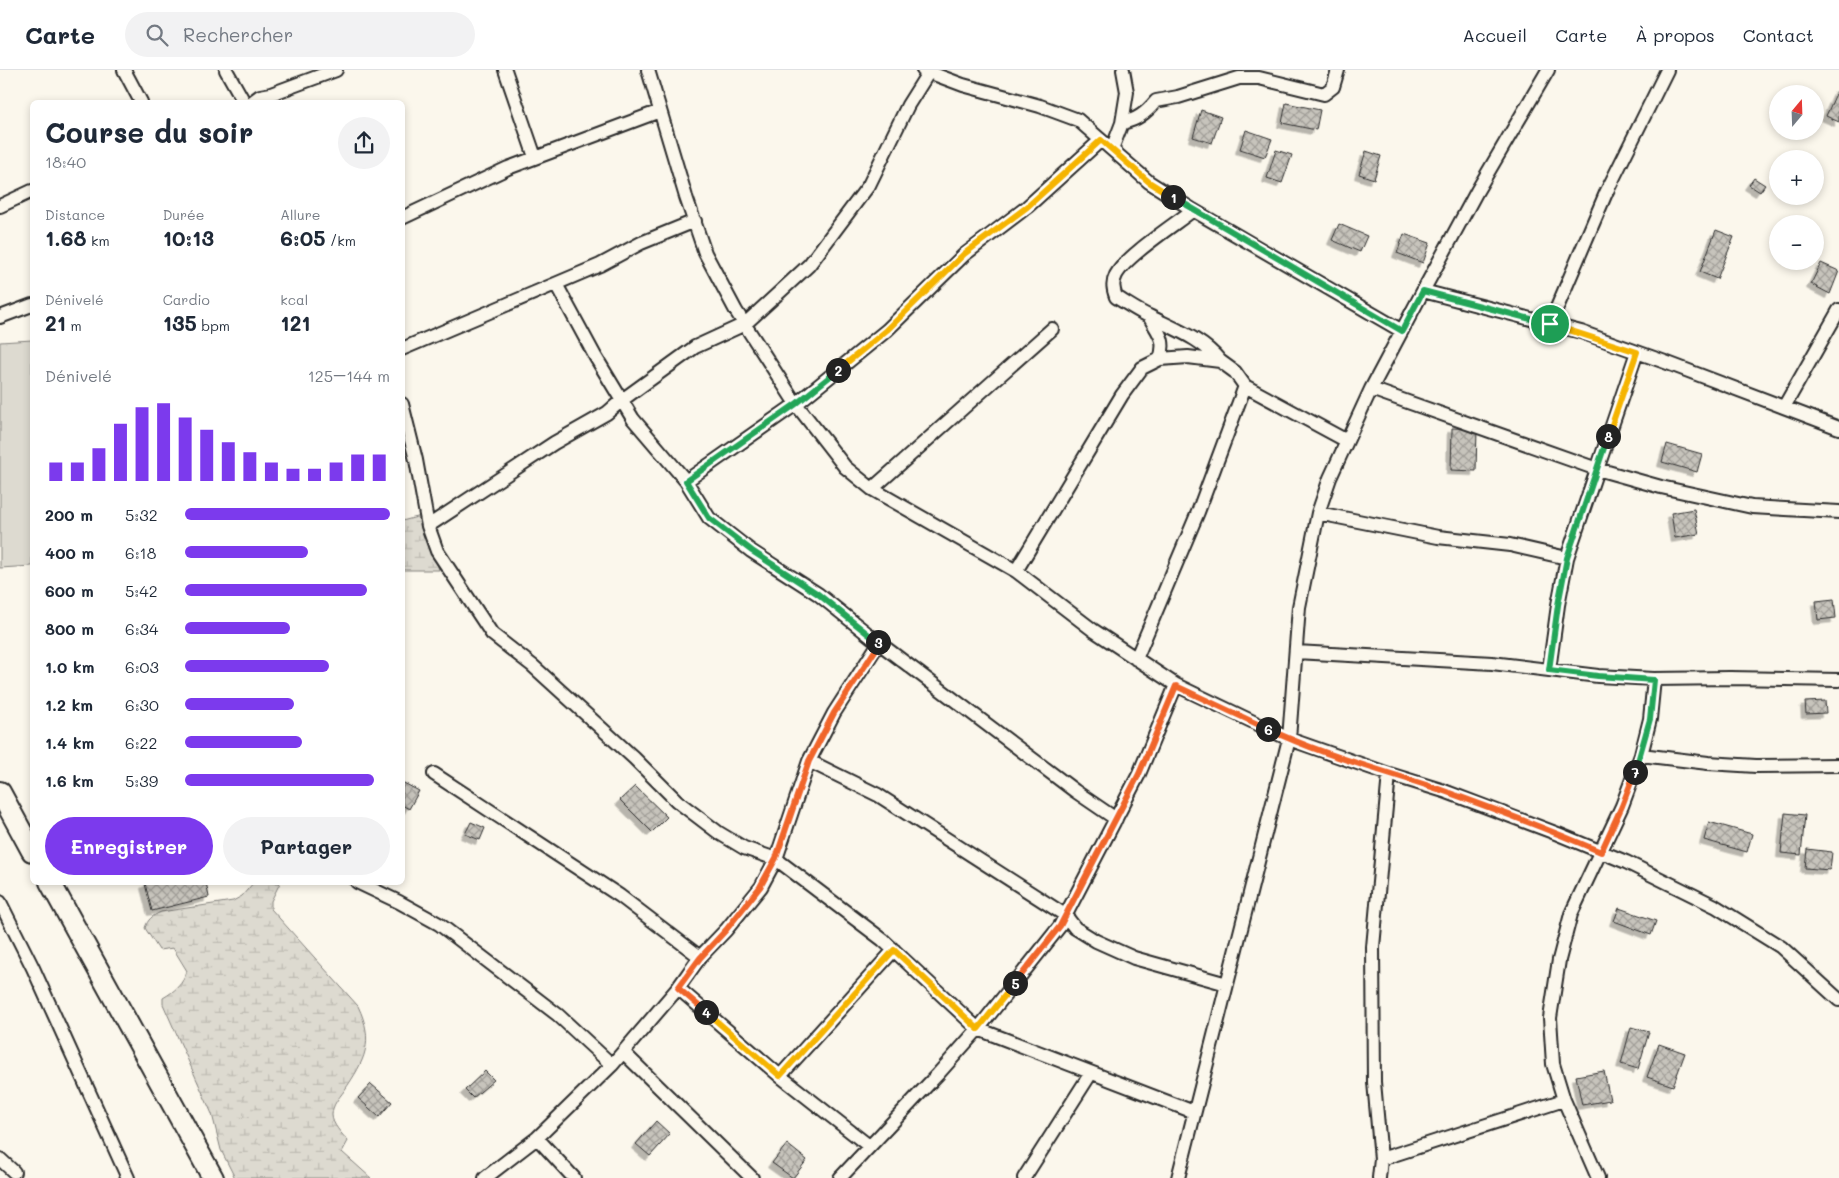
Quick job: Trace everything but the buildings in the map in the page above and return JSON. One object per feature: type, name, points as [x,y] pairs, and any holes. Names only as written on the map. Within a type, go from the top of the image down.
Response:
[{"type":"main road","points":[[0,792],[30,847]]},
{"type":"main road","points":[[52,885],[214,1178]]},
{"type":"street","points":[[124,70],[140,100]]},
{"type":"street","points":[[226,70],[243,100]]},
{"type":"street","points":[[255,100],[260,96],[271,94],[336,70]]},
{"type":"street","points":[[505,70],[536,158]]},
{"type":"street","points":[[648,70],[706,253],[745,324],[796,404],[846,467],[872,489],[1016,571],[1093,630],[1176,686],[1289,739],[1444,791],[1626,862],[1716,906],[1781,947],[1839,1000]]},
{"type":"street","points":[[1112,149],[1122,123],[1127,92],[1123,70]]},
{"type":"street","points":[[1122,123],[1133,121],[1147,112],[1156,101],[1178,97],[1240,78],[1259,78],[1324,94],[1333,87],[1338,70]]},
{"type":"street","points":[[1178,1178],[1289,739],[1299,607],[1318,513],[1330,478],[1371,389],[1477,191],[1548,70]]},
{"type":"street","points":[[1550,324],[1606,193],[1667,70]]},
{"type":"street","points":[[428,526],[554,443],[606,413],[695,347],[745,324],[809,265],[869,185],[908,105],[927,71],[962,85],[1040,106],[1078,120],[1149,182],[1193,210],[1402,331]]},
{"type":"street","points":[[405,217],[508,168],[660,111]]},
{"type":"street","points":[[686,481],[796,404],[887,330],[964,254],[1027,207],[1101,140]]},
{"type":"street","points":[[0,206],[30,192]]},
{"type":"street","points":[[1193,210],[1123,264],[1115,277],[1113,288],[1116,297],[1177,329],[1212,351],[1220,361],[1235,372],[1245,386],[1347,441]]},
{"type":"street","points":[[405,348],[600,265],[642,243],[695,221]]},
{"type":"street","points":[[556,284],[595,356],[633,419],[686,481],[709,518],[752,551],[818,594],[1075,791],[1116,819]]},
{"type":"street","points":[[1423,291],[1550,324],[1637,352],[1839,428]]},
{"type":"street","points":[[0,317],[30,306]]},
{"type":"street","points":[[1784,407],[1839,310]]},
{"type":"street","points":[[1149,316],[1162,338],[1164,348],[1160,359]]},
{"type":"street","points":[[872,489],[1052,329]]},
{"type":"street","points":[[1549,670],[1567,558],[1637,352]]},
{"type":"street","points":[[1016,571],[1122,395],[1142,368],[1160,359],[1188,358],[1220,361]]},
{"type":"street","points":[[1136,659],[1198,512],[1245,386]]},
{"type":"street","points":[[1371,389],[1597,469],[1661,487],[1752,507],[1839,512]]},
{"type":"street","points":[[405,416],[416,460],[428,526],[437,551],[492,634],[533,666],[634,758],[677,801],[719,834],[744,848],[776,858],[883,940],[978,1029],[1194,1112]]},
{"type":"street","points":[[1318,513],[1438,537],[1510,545],[1567,558]]},
{"type":"street","points":[[485,1178],[537,1138],[612,1064],[678,988],[700,958],[726,930],[760,887],[776,858],[809,761],[834,713],[880,643]]},
{"type":"street","points":[[1296,652],[1492,663],[1598,676],[1654,680],[1730,678],[1839,680]]},
{"type":"street","points":[[1598,1178],[1564,1100],[1553,1064],[1550,1018],[1559,960],[1571,914],[1622,806],[1641,755],[1650,719],[1654,680]]},
{"type":"street","points":[[840,1178],[978,1029],[1060,926],[1139,774],[1176,686]]},
{"type":"street","points":[[1641,755],[1727,764],[1839,765]]},
{"type":"street","points":[[809,761],[885,799],[1065,914],[1075,928],[1096,941],[1126,955],[1227,984]]},
{"type":"street","points":[[434,774],[620,896],[700,958]]},
{"type":"street","points":[[1379,1178],[1381,1159],[1374,1082],[1373,947],[1389,774]]},
{"type":"street","points":[[363,885],[439,924],[558,1015],[612,1064]]},
{"type":"street","points":[[0,902],[33,968],[128,1178]]},
{"type":"street","points":[[780,1076],[894,950]]},
{"type":"street","points":[[678,988],[780,1076],[869,1146]]},
{"type":"street","points":[[623,1052],[721,1150],[752,1178]]},
{"type":"street","points":[[1024,1178],[1092,1073]]},
{"type":"street","points":[[1381,1159],[1564,1100]]},
{"type":"street","points":[[537,1138],[574,1178]]},
{"type":"street","points":[[0,1159],[14,1172]]},
{"type":"green space","points":[[30,340],[30,566],[0,568],[0,342]]},
{"type":"green space","points":[[421,516],[439,570],[405,570],[405,520]]},
{"type":"green space","points":[[251,885],[279,885],[271,901],[271,909],[358,1006],[366,1030],[367,1041],[365,1050],[357,1070],[334,1105],[332,1118],[335,1125],[348,1141],[342,1152],[371,1178],[235,1178],[221,1150],[212,1114],[163,1004],[163,998],[178,987],[187,971],[173,948],[159,950],[145,928],[153,916],[161,912],[233,901],[242,896]]},
{"type":"route","points":[[1101,140],[1149,182],[1193,210],[1402,331],[1423,291],[1550,324],[1581,332],[1637,352],[1567,558],[1549,670],[1654,680],[1650,719],[1641,755],[1622,806],[1601,852],[1444,791],[1289,739],[1176,686],[1139,774],[1060,926],[978,1029],[894,950],[780,1076],[678,988],[700,958],[726,930],[760,887],[776,858],[809,761],[834,713],[880,643],[818,594],[752,551],[709,518],[686,481],[796,404],[887,330],[964,254],[1027,207],[1101,140]]}]
